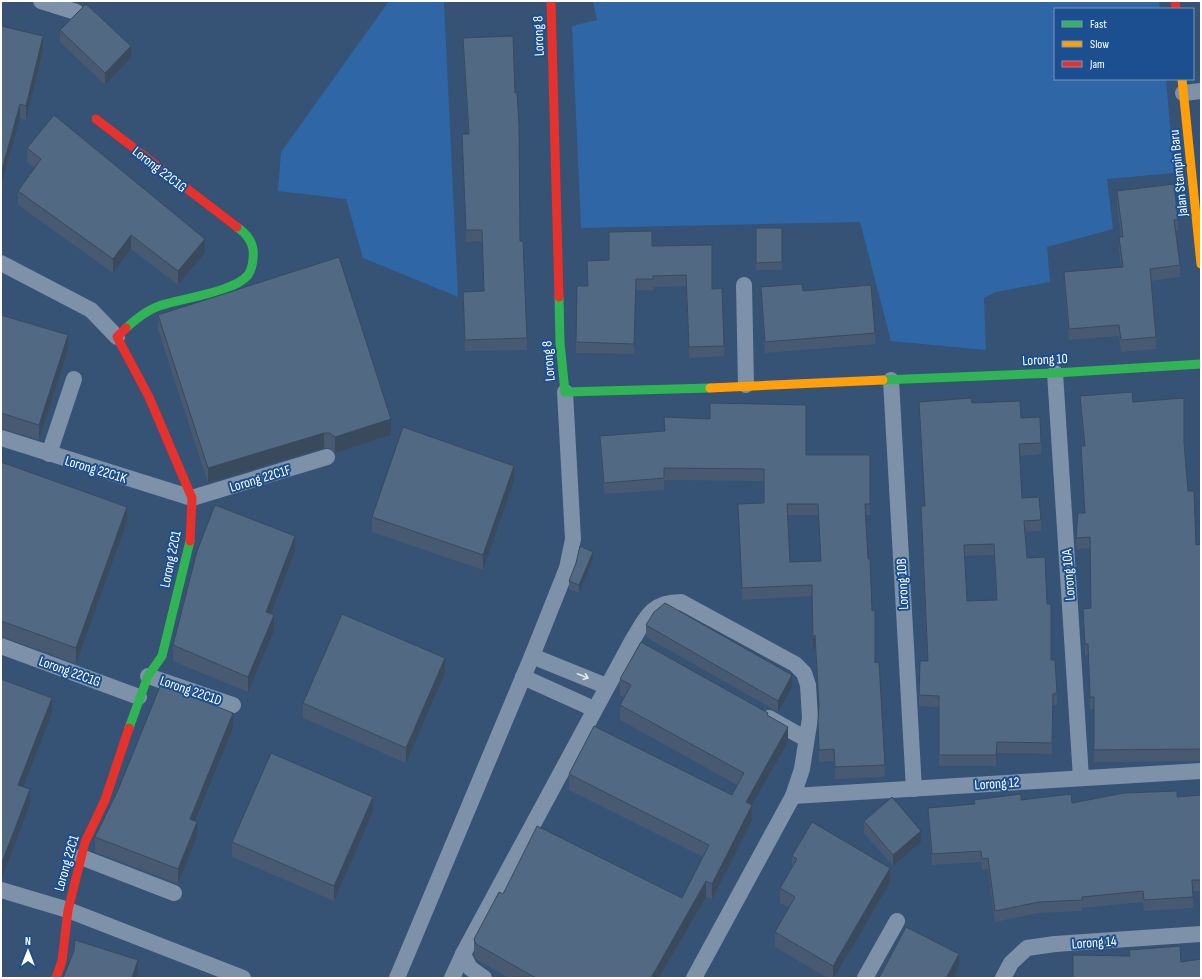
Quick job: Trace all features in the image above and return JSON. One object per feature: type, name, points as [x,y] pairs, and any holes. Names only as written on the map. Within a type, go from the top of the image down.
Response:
[{"type":"street","points":[[41,1],[76,12]]},
{"type":"street","name":"Lorong 8","points":[[551,1],[560,343],[565,392],[611,392],[746,385],[891,380]]},
{"type":"street","points":[[1183,86],[1201,91]]},
{"type":"street","name":"Jalan Stampin Baru","points":[[1183,86],[1201,264]]},
{"type":"street","name":"Lorong 22C1G","points":[[96,119],[245,233],[253,244],[254,258],[248,276],[238,282],[205,294],[159,306],[128,324],[117,336]]},
{"type":"street","points":[[1,263],[91,310],[117,336]]},
{"type":"street","points":[[744,285],[746,385]]},
{"type":"street","name":"Lorong 22C1","points":[[56,978],[62,961],[68,910],[85,842],[105,800],[139,697],[148,676],[162,656],[191,538],[192,498],[149,397],[117,336]]},
{"type":"street","name":"Lorong 10","points":[[891,380],[1055,373],[1201,364]]},
{"type":"street","name":"Lorong 10A","points":[[1055,373],[1081,778]]},
{"type":"street","points":[[49,454],[74,379]]},
{"type":"street","name":"Lorong 10B","points":[[891,380],[914,789]]},
{"type":"street","points":[[397,978],[532,656],[567,568],[573,539],[565,392]]},
{"type":"street","name":"Lorong 22C1K","points":[[1,438],[192,498]]},
{"type":"street","name":"Lorong 22C1F","points":[[192,498],[327,457]]},
{"type":"street","points":[[452,978],[463,954],[606,686],[638,644],[649,613],[664,603],[681,602],[796,664],[804,673],[808,685],[810,718],[802,769],[793,796],[694,978]]},
{"type":"street","name":"Lorong 22C1G","points":[[1,646],[139,697]]},
{"type":"street","points":[[532,656],[606,686]]},
{"type":"street","name":"Lorong 22C1D","points":[[148,676],[233,705]]},
{"type":"street","points":[[523,677],[594,709]]},
{"type":"street","points":[[752,709],[806,739]]},
{"type":"street","name":"Lorong 12","points":[[793,796],[1201,771]]},
{"type":"street","points":[[82,857],[174,893]]},
{"type":"street","points":[[1,890],[68,910],[243,978]]},
{"type":"street","points":[[865,978],[897,921]]},
{"type":"street","name":"Lorong 14","points":[[1003,978],[1011,963],[1027,948],[1055,944],[1201,934]]},
{"type":"street","points":[[463,954],[470,968],[484,978]]},
{"type":"shaded area","points":[[389,1],[444,1],[458,297],[363,258],[346,199],[278,191],[281,152]]},
{"type":"shaded area","points":[[593,1],[1159,1],[1160,8],[1054,8],[1054,80],[1166,80],[1174,173],[1107,179],[1113,229],[1047,247],[1050,282],[996,292],[984,298],[986,350],[891,341],[860,222],[581,228],[572,26],[597,20]]},
{"type":"building","points":[[86,4],[131,46],[105,73],[60,30]]},
{"type":"building","points":[[1,26],[43,36],[26,106],[20,104],[1,173]]},
{"type":"building","points":[[513,36],[515,93],[517,93],[519,125],[520,241],[523,241],[527,338],[465,340],[463,292],[484,291],[482,230],[466,230],[462,134],[469,134],[463,38]]},
{"type":"building","points":[[54,115],[205,239],[178,271],[131,235],[113,259],[18,191],[41,159],[27,148]]},
{"type":"building","points":[[1174,184],[1178,219],[1174,220],[1180,265],[1150,269],[1156,337],[1121,340],[1119,325],[1069,329],[1064,272],[1123,267],[1119,237],[1123,237],[1117,191]]},
{"type":"building","points":[[756,228],[782,228],[782,262],[756,263]]},
{"type":"building","points":[[652,231],[652,246],[712,245],[712,289],[722,288],[724,346],[689,347],[686,275],[653,276],[653,279],[636,279],[634,344],[576,342],[577,286],[588,286],[587,261],[609,260],[609,232]]},
{"type":"building","points":[[339,257],[391,419],[335,437],[330,433],[324,433],[208,468],[158,315]]},
{"type":"building","points":[[802,284],[803,291],[871,285],[875,333],[765,342],[761,287]]},
{"type":"building","points":[[1,315],[68,335],[39,425],[1,414]]},
{"type":"building","points":[[1132,392],[1133,402],[1184,398],[1184,442],[1188,491],[1194,491],[1196,545],[1201,544],[1201,749],[1094,750],[1094,697],[1090,697],[1088,644],[1085,644],[1083,609],[1091,608],[1090,537],[1076,538],[1078,513],[1085,513],[1081,446],[1085,446],[1080,396]]},
{"type":"building","points":[[971,398],[972,403],[1020,401],[1021,418],[1040,417],[1041,443],[1019,444],[1022,498],[1039,497],[1041,520],[1024,521],[1027,558],[1045,557],[1047,604],[1051,604],[1051,660],[1055,660],[1057,693],[1053,694],[1052,743],[997,742],[996,755],[939,755],[939,696],[919,695],[920,661],[928,661],[921,506],[925,506],[919,402]],"holes":[[[994,544],[997,600],[967,601],[964,545]]]},
{"type":"building","points":[[710,403],[806,405],[806,455],[870,455],[870,504],[865,504],[868,559],[870,559],[872,611],[875,610],[875,663],[879,662],[885,765],[835,767],[834,749],[819,750],[819,706],[815,635],[813,640],[812,585],[742,588],[738,504],[764,503],[764,469],[664,468],[664,478],[604,483],[600,436],[665,431],[664,417],[710,419]],"holes":[[[787,504],[818,504],[821,561],[790,562]]]},
{"type":"building","points":[[403,427],[514,466],[483,555],[372,517]]},
{"type":"building","points":[[1,462],[127,507],[76,648],[1,622]]},
{"type":"building","points":[[215,505],[295,536],[266,612],[274,615],[248,677],[173,645],[197,551]]},
{"type":"building","points":[[580,546],[593,552],[579,585],[569,581],[576,563]]},
{"type":"building","points":[[665,603],[792,675],[778,701],[646,625],[654,612]]},
{"type":"building","points":[[342,614],[445,658],[406,748],[303,703]]},
{"type":"building","points":[[641,642],[768,713],[767,715],[788,727],[746,802],[752,805],[712,884],[706,881],[651,978],[536,978],[476,944],[474,939],[499,892],[503,894],[537,826],[682,898],[709,845],[569,774],[594,726],[732,795],[744,773],[620,705],[631,685],[620,679]]},
{"type":"building","points":[[1,679],[52,698],[18,785],[30,789],[1,865]]},
{"type":"building","points":[[161,684],[233,713],[190,819],[197,822],[178,869],[95,837],[118,790]]},
{"type":"building","points":[[271,753],[373,797],[334,886],[232,842]]},
{"type":"building","points":[[1177,791],[1177,797],[1201,795],[1201,880],[1192,880],[1193,897],[1144,900],[1143,891],[1082,897],[1082,900],[1039,902],[995,911],[988,858],[982,859],[981,851],[932,854],[928,808],[975,804],[974,800],[1021,794],[1021,800],[1071,794],[1072,803],[1124,793]]},
{"type":"building","points":[[892,797],[921,831],[893,855],[864,821]]},
{"type":"building","points":[[812,822],[890,868],[833,966],[775,932],[795,897],[780,888],[797,859],[792,856]]},
{"type":"building","points":[[906,927],[959,954],[946,978],[879,978]]},
{"type":"building","points":[[75,940],[138,960],[132,978],[63,978],[74,951]]},
{"type":"building","points":[[1180,946],[1181,962],[1201,959],[1201,978],[1073,978],[1073,955],[1130,956],[1129,950]]},
{"type":"traffic: fast","points":[[126,328],[150,310],[169,303],[219,291],[241,281],[248,275],[253,262],[253,248],[247,236],[237,227]]},
{"type":"traffic: fast","points":[[559,297],[560,343],[565,392],[710,388]]},
{"type":"traffic: fast","points":[[883,380],[1055,373],[1201,364]]},
{"type":"traffic: fast","points":[[129,728],[148,676],[162,656],[190,541]]},
{"type":"traffic: slow","points":[[1182,80],[1201,264]]},
{"type":"traffic: slow","points":[[710,388],[883,380]]},
{"type":"traffic: jam","points":[[551,1],[559,297]]},
{"type":"traffic: jam","points":[[1175,1],[1176,8]]},
{"type":"traffic: jam","points":[[96,119],[237,227]]},
{"type":"traffic: jam","points":[[126,328],[117,337],[149,397],[192,498],[190,541]]},
{"type":"traffic: jam","points":[[56,978],[62,961],[68,910],[85,842],[105,800],[129,728]]}]
